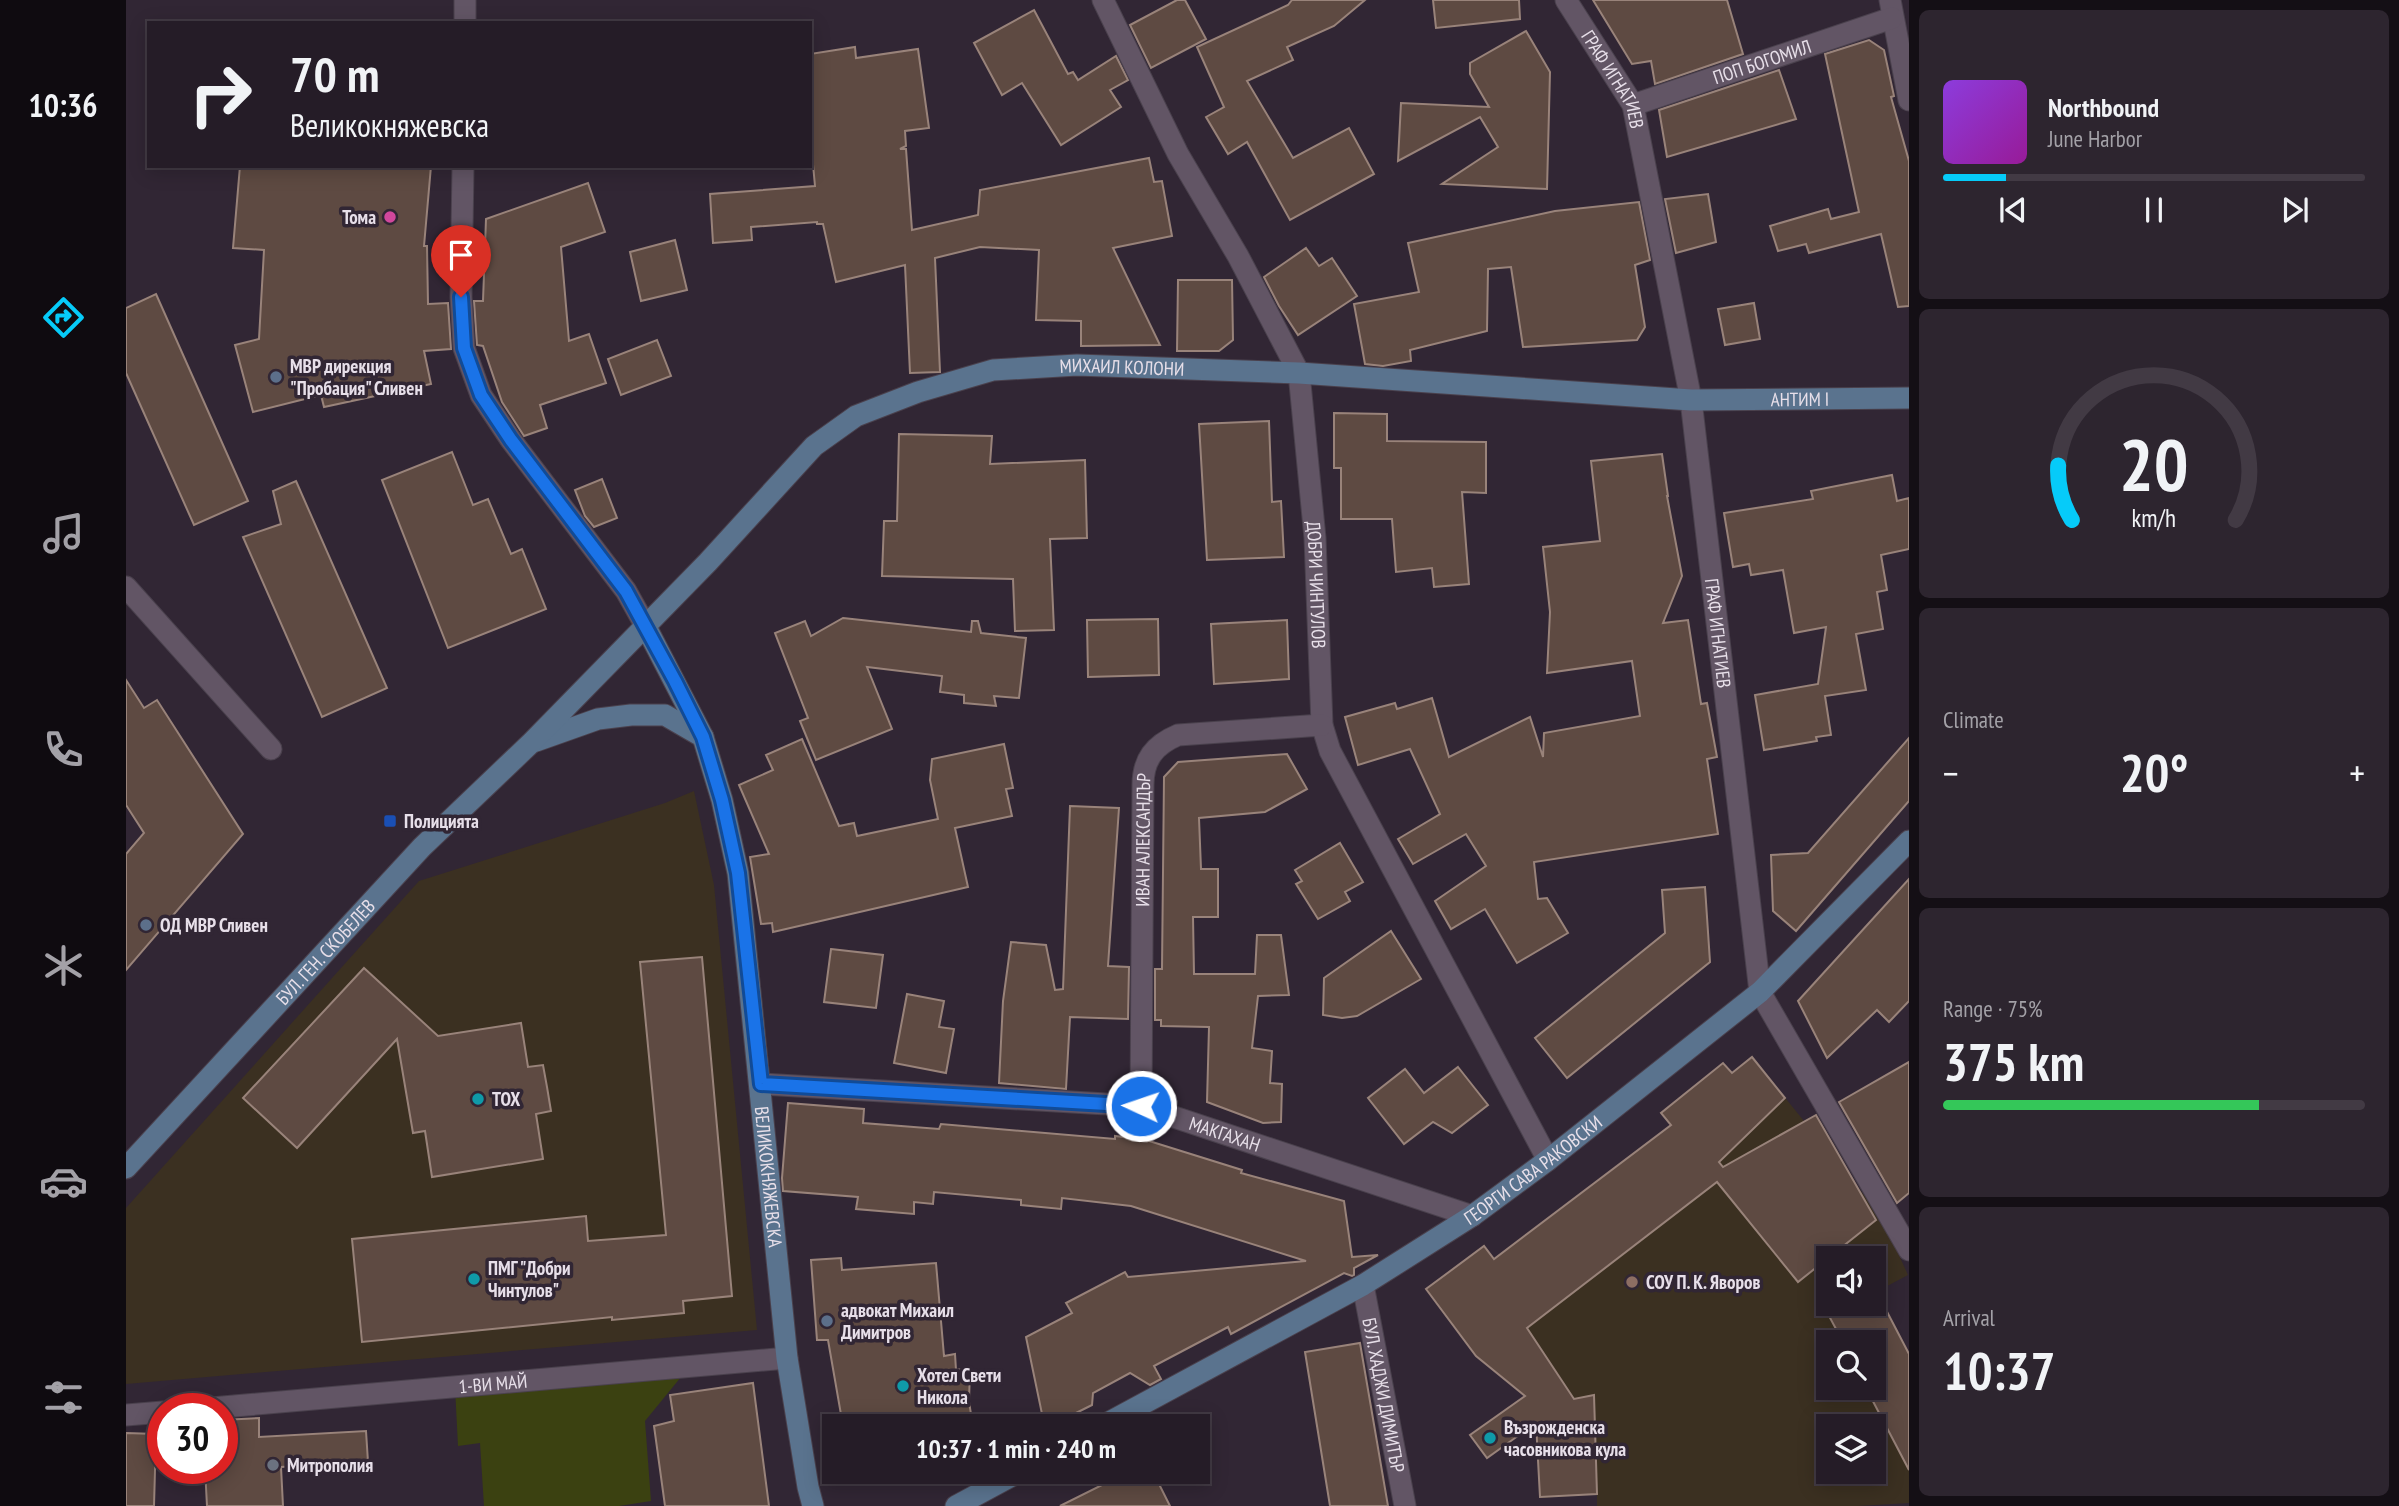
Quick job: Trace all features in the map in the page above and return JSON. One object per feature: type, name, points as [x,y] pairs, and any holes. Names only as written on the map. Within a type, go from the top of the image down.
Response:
[{"type":"street","points":[[465,21],[466,0]]},
{"type":"street","name":"ДОБРИ ЧИНТУЛОВ","points":[[1103,0],[1178,154],[1238,256],[1299,373],[1315,538],[1322,725],[1330,751],[1548,1160]]},
{"type":"street","name":"ГРАФ ИГНАТИЕВ","points":[[1566,0],[1633,105],[1691,400],[1760,992],[1909,1250]]},
{"type":"street","points":[[1891,9],[1909,100]]},
{"type":"street","name":"ПОП БОГОМИЛ","points":[[1633,105],[1891,9]]},
{"type":"street","name":"ВЕЛИКОКНЯЖЕВСКА","points":[[463,168],[461,297],[464,348],[481,395],[511,440],[626,591],[703,737],[722,800],[738,873],[787,1358],[813,1506]]},
{"type":"street","name":"МИХАИЛ КОЛОНИ","points":[[532,742],[708,562],[814,446],[856,416],[918,392],[993,370],[1077,365],[1299,373],[1691,400]]},
{"type":"street","name":"АНТИМ I","points":[[1691,400],[1909,398]]},
{"type":"street","points":[[126,587],[271,749]]},
{"type":"street","points":[[532,742],[598,719],[631,715],[665,715],[703,737]]},
{"type":"street","name":"ИВАН АЛЕКСАНДЪР","points":[[1141,1106],[1143,785],[1147,760],[1154,749],[1178,735],[1322,725]]},
{"type":"street","name":"БУЛ. ГЕН. СКОБЕЛЕВ","points":[[126,1168],[422,847],[532,742]]},
{"type":"street","name":"ГЕОРГИ САВА РАКОВСКИ","points":[[1124,1414],[1363,1285],[1472,1216],[1548,1160],[1760,992],[1909,841]]},
{"type":"street","name":"МАКГАХАН","points":[[761,1084],[1141,1106],[1472,1216]]},
{"type":"street","name":"БУЛ. ХАДЖИ ДИМИТЪР","points":[[1363,1285],[1405,1506]]},
{"type":"street","name":"1-ВИ МАЙ","points":[[238,1406],[787,1358]]},
{"type":"street","points":[[126,1415],[147,1413]]},
{"type":"street","points":[[956,1506],[997,1484]]},
{"type":"shaded area","points":[[694,791],[714,885],[757,1330],[126,1384],[126,1208],[419,881],[665,803]]},
{"type":"shaded area","name":"СОУ П. К. Яворов","points":[[1752,1057],[1881,1216],[1908,1275],[1886,1287],[1886,1246],[1816,1246],[1816,1316],[1830,1316],[1837,1330],[1816,1330],[1816,1400],[1872,1400],[1880,1414],[1816,1414],[1816,1484],[1886,1484],[1886,1426],[1909,1470],[1909,1503],[1858,1506],[1597,1506],[1597,1494],[1540,1498],[1536,1404],[1476,1356],[1426,1289],[1484,1246],[1494,1259],[1671,1125],[1661,1113],[1723,1063],[1732,1073]]},
{"type":"green space","points":[[690,1366],[645,1421],[651,1501],[619,1506],[484,1506],[480,1443],[458,1446],[455,1387]]},
{"type":"building","points":[[1177,0],[1185,0],[1206,39],[1151,68],[1130,25]]},
{"type":"building","points":[[1292,0],[1365,0],[1334,26],[1287,47],[1293,60],[1247,81],[1293,158],[1349,128],[1374,174],[1290,220],[1247,142],[1228,154],[1206,117],[1224,107],[1197,47],[1288,5]]},
{"type":"building","points":[[1433,0],[1519,0],[1520,19],[1436,28]]},
{"type":"building","points":[[1593,0],[1727,0],[1743,54],[1655,84],[1651,61],[1632,64]]},
{"type":"building","points":[[1034,10],[1068,74],[1073,72],[1078,80],[1116,56],[1128,80],[1110,90],[1121,107],[1061,145],[1022,83],[1002,95],[974,43]]},
{"type":"building","points":[[1526,31],[1550,72],[1547,189],[1442,184],[1498,147],[1480,117],[1398,161],[1401,103],[1489,107],[1470,74],[1470,63]]},
{"type":"building","points":[[1869,40],[1884,50],[1894,96],[1891,97],[1909,161],[1909,306],[1898,307],[1881,234],[1809,253],[1806,244],[1778,251],[1770,226],[1828,209],[1831,219],[1859,212],[1825,54]]},
{"type":"building","points":[[855,47],[856,58],[918,49],[929,128],[905,131],[906,146],[900,149],[906,149],[912,230],[978,215],[980,190],[1149,158],[1154,182],[1162,181],[1172,236],[1113,248],[1160,345],[1081,346],[1081,321],[1036,320],[1039,250],[980,247],[935,258],[940,372],[910,373],[905,265],[836,282],[823,224],[817,222],[751,227],[752,240],[713,243],[710,194],[815,186],[812,154],[812,54]]},
{"type":"building","points":[[1779,70],[1796,119],[1667,157],[1659,110]]},
{"type":"building","points":[[240,168],[431,168],[424,246],[427,246],[428,304],[448,303],[451,349],[424,351],[431,384],[324,407],[321,395],[253,412],[235,345],[259,339],[264,250],[233,248]]},
{"type":"building","points":[[588,183],[605,232],[561,247],[569,341],[589,334],[606,383],[540,405],[547,428],[524,436],[502,402],[483,346],[477,345],[474,301],[483,301],[486,219]]},
{"type":"building","points":[[1708,194],[1716,242],[1676,253],[1665,199]]},
{"type":"building","points":[[1639,202],[1650,260],[1635,265],[1645,327],[1637,340],[1523,347],[1511,267],[1488,269],[1487,331],[1410,350],[1411,361],[1383,366],[1365,364],[1354,304],[1419,292],[1408,243],[1555,211]]},
{"type":"building","points":[[675,240],[687,290],[641,301],[630,252]]},
{"type":"building","points":[[1306,248],[1319,266],[1332,258],[1357,296],[1298,335],[1264,277]]},
{"type":"building","points":[[1178,280],[1232,280],[1233,340],[1219,351],[1177,351]]},
{"type":"building","points":[[156,294],[248,501],[194,525],[126,373],[126,308]]},
{"type":"building","points":[[1754,303],[1760,339],[1725,345],[1718,309]]},
{"type":"building","points":[[657,340],[671,376],[621,395],[608,359]]},
{"type":"building","points":[[1334,413],[1387,414],[1387,441],[1486,442],[1486,493],[1462,492],[1469,584],[1434,587],[1432,568],[1396,572],[1392,519],[1341,519],[1341,468],[1334,468]]},
{"type":"building","points":[[1269,421],[1272,502],[1281,501],[1284,557],[1207,560],[1199,424]]},
{"type":"building","points":[[899,434],[992,436],[990,464],[1085,460],[1087,538],[1050,539],[1054,630],[1015,631],[1013,579],[882,576],[884,521],[897,521]]},
{"type":"building","points":[[452,452],[473,505],[488,499],[511,554],[522,549],[546,609],[448,648],[382,480]]},
{"type":"building","points":[[1662,454],[1682,576],[1663,623],[1688,620],[1701,704],[1707,703],[1717,757],[1707,759],[1718,834],[1534,862],[1538,899],[1547,898],[1568,933],[1517,963],[1485,909],[1451,929],[1435,901],[1486,866],[1466,834],[1413,864],[1398,839],[1440,814],[1410,749],[1358,765],[1345,717],[1395,703],[1397,709],[1432,698],[1449,757],[1530,717],[1543,757],[1544,733],[1640,716],[1632,661],[1547,673],[1550,612],[1543,547],[1600,541],[1591,461]]},
{"type":"building","points":[[1892,475],[1897,501],[1909,498],[1909,549],[1881,555],[1887,590],[1877,592],[1883,629],[1856,634],[1866,690],[1825,696],[1831,735],[1816,737],[1817,741],[1764,750],[1755,695],[1818,684],[1826,627],[1794,633],[1783,570],[1751,575],[1749,564],[1733,567],[1724,513],[1813,499],[1811,491]]},
{"type":"building","points":[[602,479],[617,518],[594,527],[585,516],[575,490]]},
{"type":"building","points":[[296,481],[387,688],[322,717],[243,537],[281,524],[273,491]]},
{"type":"building","points":[[843,618],[971,632],[972,621],[978,621],[981,633],[1026,638],[1019,698],[994,696],[996,706],[964,703],[964,695],[940,692],[942,676],[867,667],[892,729],[816,760],[800,721],[808,718],[775,633],[805,621],[811,636]]},
{"type":"building","points":[[1158,619],[1159,675],[1088,677],[1087,620]]},
{"type":"building","points":[[1287,620],[1289,679],[1214,684],[1211,624]]},
{"type":"building","points":[[126,680],[144,708],[157,700],[243,834],[126,970],[126,854],[144,833],[126,805]]},
{"type":"building","points":[[1909,738],[1909,801],[1796,931],[1773,911],[1771,855],[1808,853]]},
{"type":"building","points":[[802,739],[839,826],[854,823],[857,836],[938,819],[930,780],[932,759],[1004,744],[1013,788],[1006,789],[1012,816],[955,828],[968,887],[773,932],[772,923],[761,924],[750,857],[769,854],[739,785],[773,770],[766,755]]},
{"type":"building","points":[[1287,754],[1307,789],[1265,812],[1199,818],[1201,869],[1218,869],[1218,917],[1193,917],[1194,974],[1255,974],[1257,935],[1281,935],[1289,995],[1258,996],[1252,1048],[1272,1051],[1270,1083],[1282,1084],[1281,1122],[1263,1123],[1207,1102],[1209,1027],[1161,1026],[1161,1020],[1155,1020],[1155,969],[1162,969],[1164,777],[1178,762]]},
{"type":"building","points":[[1070,806],[1119,808],[1108,966],[1129,967],[1128,1019],[1070,1017],[1066,1089],[999,1083],[1003,1001],[1011,942],[1046,945],[1055,990],[1063,989]]},
{"type":"building","points":[[1340,843],[1363,882],[1345,892],[1350,901],[1318,919],[1296,884],[1302,881],[1295,870]]},
{"type":"building","points":[[1909,879],[1909,1001],[1889,1022],[1877,1010],[1827,1058],[1798,1001]]},
{"type":"building","points":[[1705,887],[1710,962],[1567,1078],[1535,1038],[1665,933],[1662,890]]},
{"type":"building","points":[[1391,931],[1421,979],[1357,1016],[1342,1018],[1323,1015],[1324,978]]},
{"type":"building","points":[[831,949],[883,955],[876,1008],[824,1002]]},
{"type":"building","points":[[702,957],[732,1296],[683,1301],[684,1313],[612,1320],[612,1317],[362,1342],[352,1239],[586,1216],[588,1241],[666,1235],[640,962]]},
{"type":"building","points":[[364,968],[438,1036],[521,1023],[528,1067],[543,1065],[551,1111],[536,1114],[543,1159],[432,1177],[425,1131],[413,1133],[397,1039],[297,1148],[243,1098]]},
{"type":"building","points":[[907,994],[944,1001],[939,1027],[954,1029],[946,1073],[894,1063]]},
{"type":"building","points":[[1752,1057],[1785,1098],[1719,1162],[1723,1167],[1816,1115],[1876,1220],[1843,1246],[1816,1246],[1816,1268],[1798,1282],[1717,1182],[1527,1328],[1574,1399],[1594,1395],[1597,1494],[1540,1497],[1536,1423],[1487,1458],[1470,1435],[1525,1396],[1476,1356],[1426,1289],[1484,1246],[1494,1259],[1671,1125],[1661,1113],[1723,1063],[1732,1073]]},
{"type":"building","points":[[1909,1062],[1909,1193],[1897,1203],[1839,1102]]},
{"type":"building","points":[[1458,1067],[1488,1105],[1452,1133],[1433,1122],[1404,1144],[1368,1098],[1405,1069],[1424,1093]]},
{"type":"building","points":[[788,1103],[864,1109],[863,1123],[939,1129],[941,1124],[1146,1140],[1242,1170],[1241,1173],[1344,1201],[1352,1257],[1378,1255],[1354,1268],[1352,1276],[1344,1273],[1231,1334],[1228,1327],[1154,1366],[1161,1379],[1150,1385],[1130,1373],[1093,1393],[1092,1405],[1074,1414],[1042,1414],[1026,1337],[1072,1313],[1066,1303],[1125,1272],[1128,1277],[1306,1261],[1131,1206],[1062,1198],[1061,1209],[1021,1205],[1021,1200],[934,1192],[933,1204],[914,1202],[914,1214],[856,1209],[858,1197],[783,1191]]},
{"type":"building","points":[[841,1258],[842,1270],[936,1263],[944,1356],[955,1354],[956,1370],[970,1368],[971,1414],[841,1414],[828,1340],[817,1340],[811,1260]]},
{"type":"building","points":[[1886,1310],[1909,1354],[1909,1470],[1886,1426],[1886,1414],[1880,1414],[1872,1400],[1886,1400],[1886,1330],[1837,1330],[1829,1316],[1886,1316]]},
{"type":"building","points":[[1360,1343],[1388,1506],[1330,1506],[1305,1352]]},
{"type":"building","points":[[753,1383],[769,1506],[665,1506],[654,1426],[674,1421],[670,1395]]},
{"type":"building","name":"Митрополия","points":[[259,1418],[259,1437],[366,1431],[368,1462],[281,1467],[283,1506],[207,1506],[206,1484],[238,1484],[238,1419]]},
{"type":"building","points":[[126,1433],[147,1434],[147,1484],[155,1484],[154,1506],[126,1506]]},
{"type":"building","points":[[1104,1484],[1159,1484],[1170,1506],[1060,1506]]},
{"type":"place","name":"Тома","points":[[390,217]]},
{"type":"place","name":"МВР дирекция \"Пробация\" Сливен","points":[[276,377]]},
{"type":"place","name":"Полицията","points":[[390,821]]},
{"type":"place","name":"ОД МВР Сливен","points":[[146,925]]},
{"type":"place","name":"ТОХ","points":[[478,1099]]},
{"type":"place","name":"ПМГ \"Добри Чинтулов\"","points":[[474,1279]]},
{"type":"place","name":"СОУ П. К. Яворов","points":[[1632,1282]]},
{"type":"place","name":"адвокат Михаил Димитров","points":[[827,1321]]},
{"type":"place","name":"Хотел Свети Никола","points":[[903,1386]]},
{"type":"place","name":"Възрожденска часовникова кула","points":[[1490,1438]]},
{"type":"place","name":"Митрополия","points":[[273,1465]]},
{"type":"route","points":[[461,297],[464,348],[481,395],[511,440],[626,591],[703,737],[722,800],[738,873],[761,1084],[1141,1106]]}]
